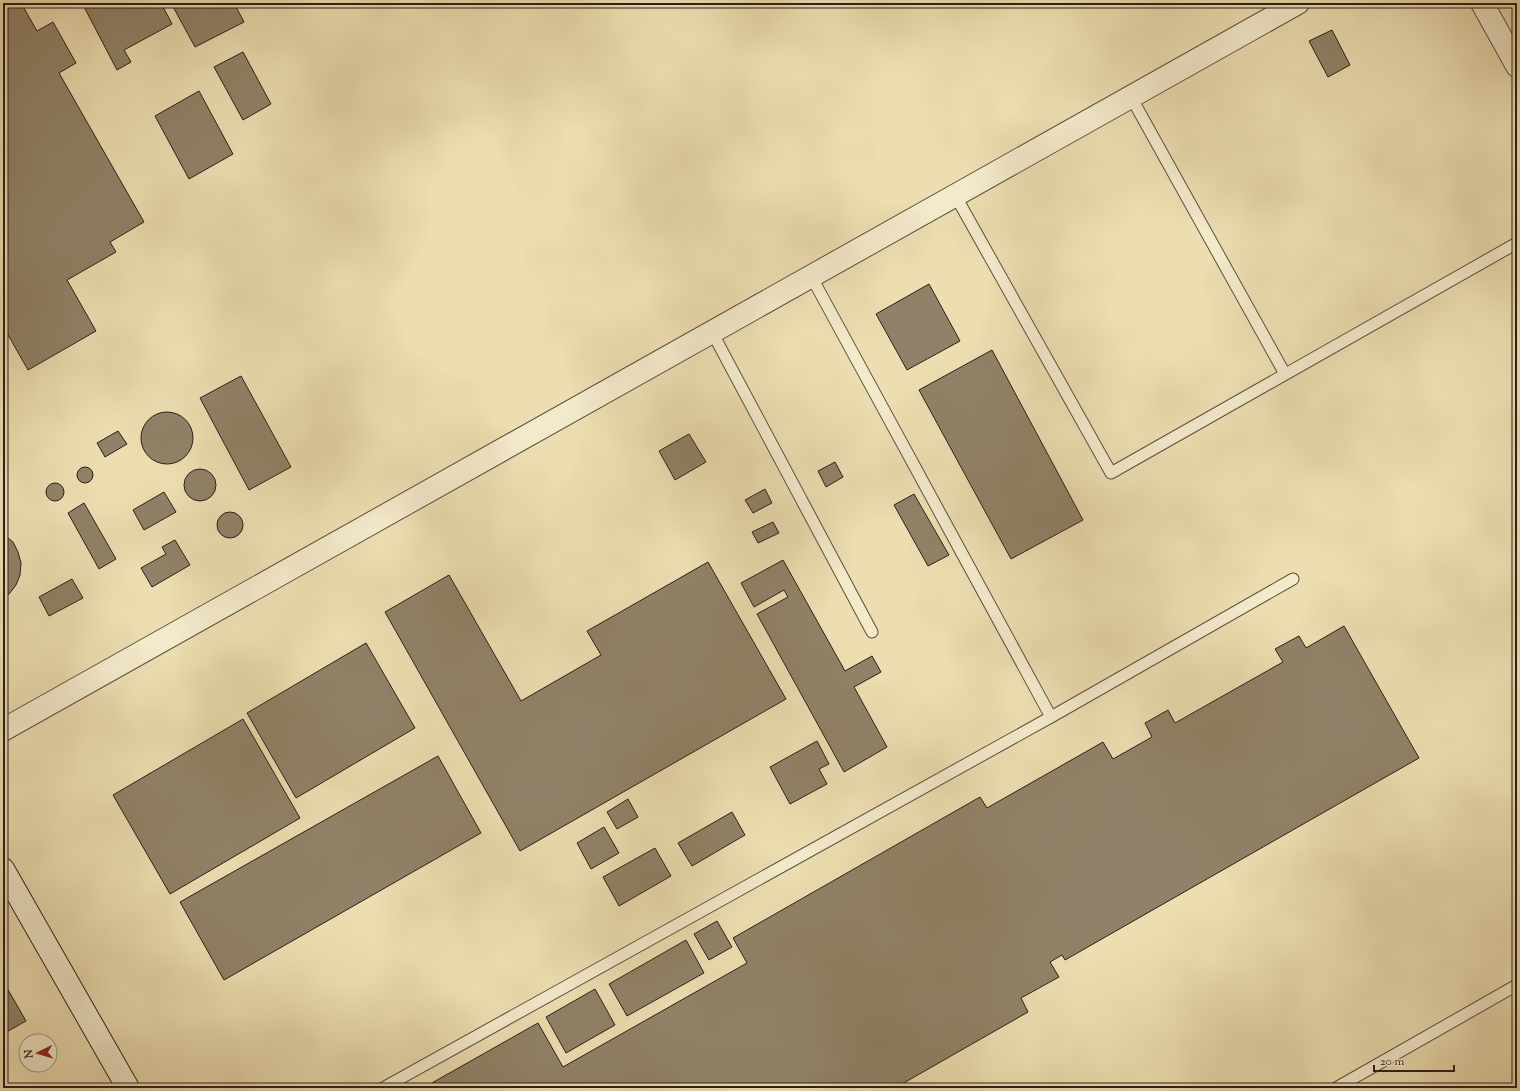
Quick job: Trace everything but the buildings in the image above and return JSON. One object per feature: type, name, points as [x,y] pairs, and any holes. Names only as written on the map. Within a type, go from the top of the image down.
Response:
[{"type":"street","points":[[3,730],[1298,3]]},
{"type":"street","points":[[1482,3],[1517,66]]},
{"type":"street","points":[[3,869],[128,1088]]},
{"type":"lane","points":[[1131,97],[1285,374]]},
{"type":"lane","points":[[955,195],[1111,473],[1517,244]]},
{"type":"lane","points":[[811,276],[1051,717]]},
{"type":"lane","points":[[712,332],[872,632]]},
{"type":"lane","points":[[384,1088],[1051,717],[1293,579]]},
{"type":"lane","points":[[1336,1088],[1517,985]]}]
